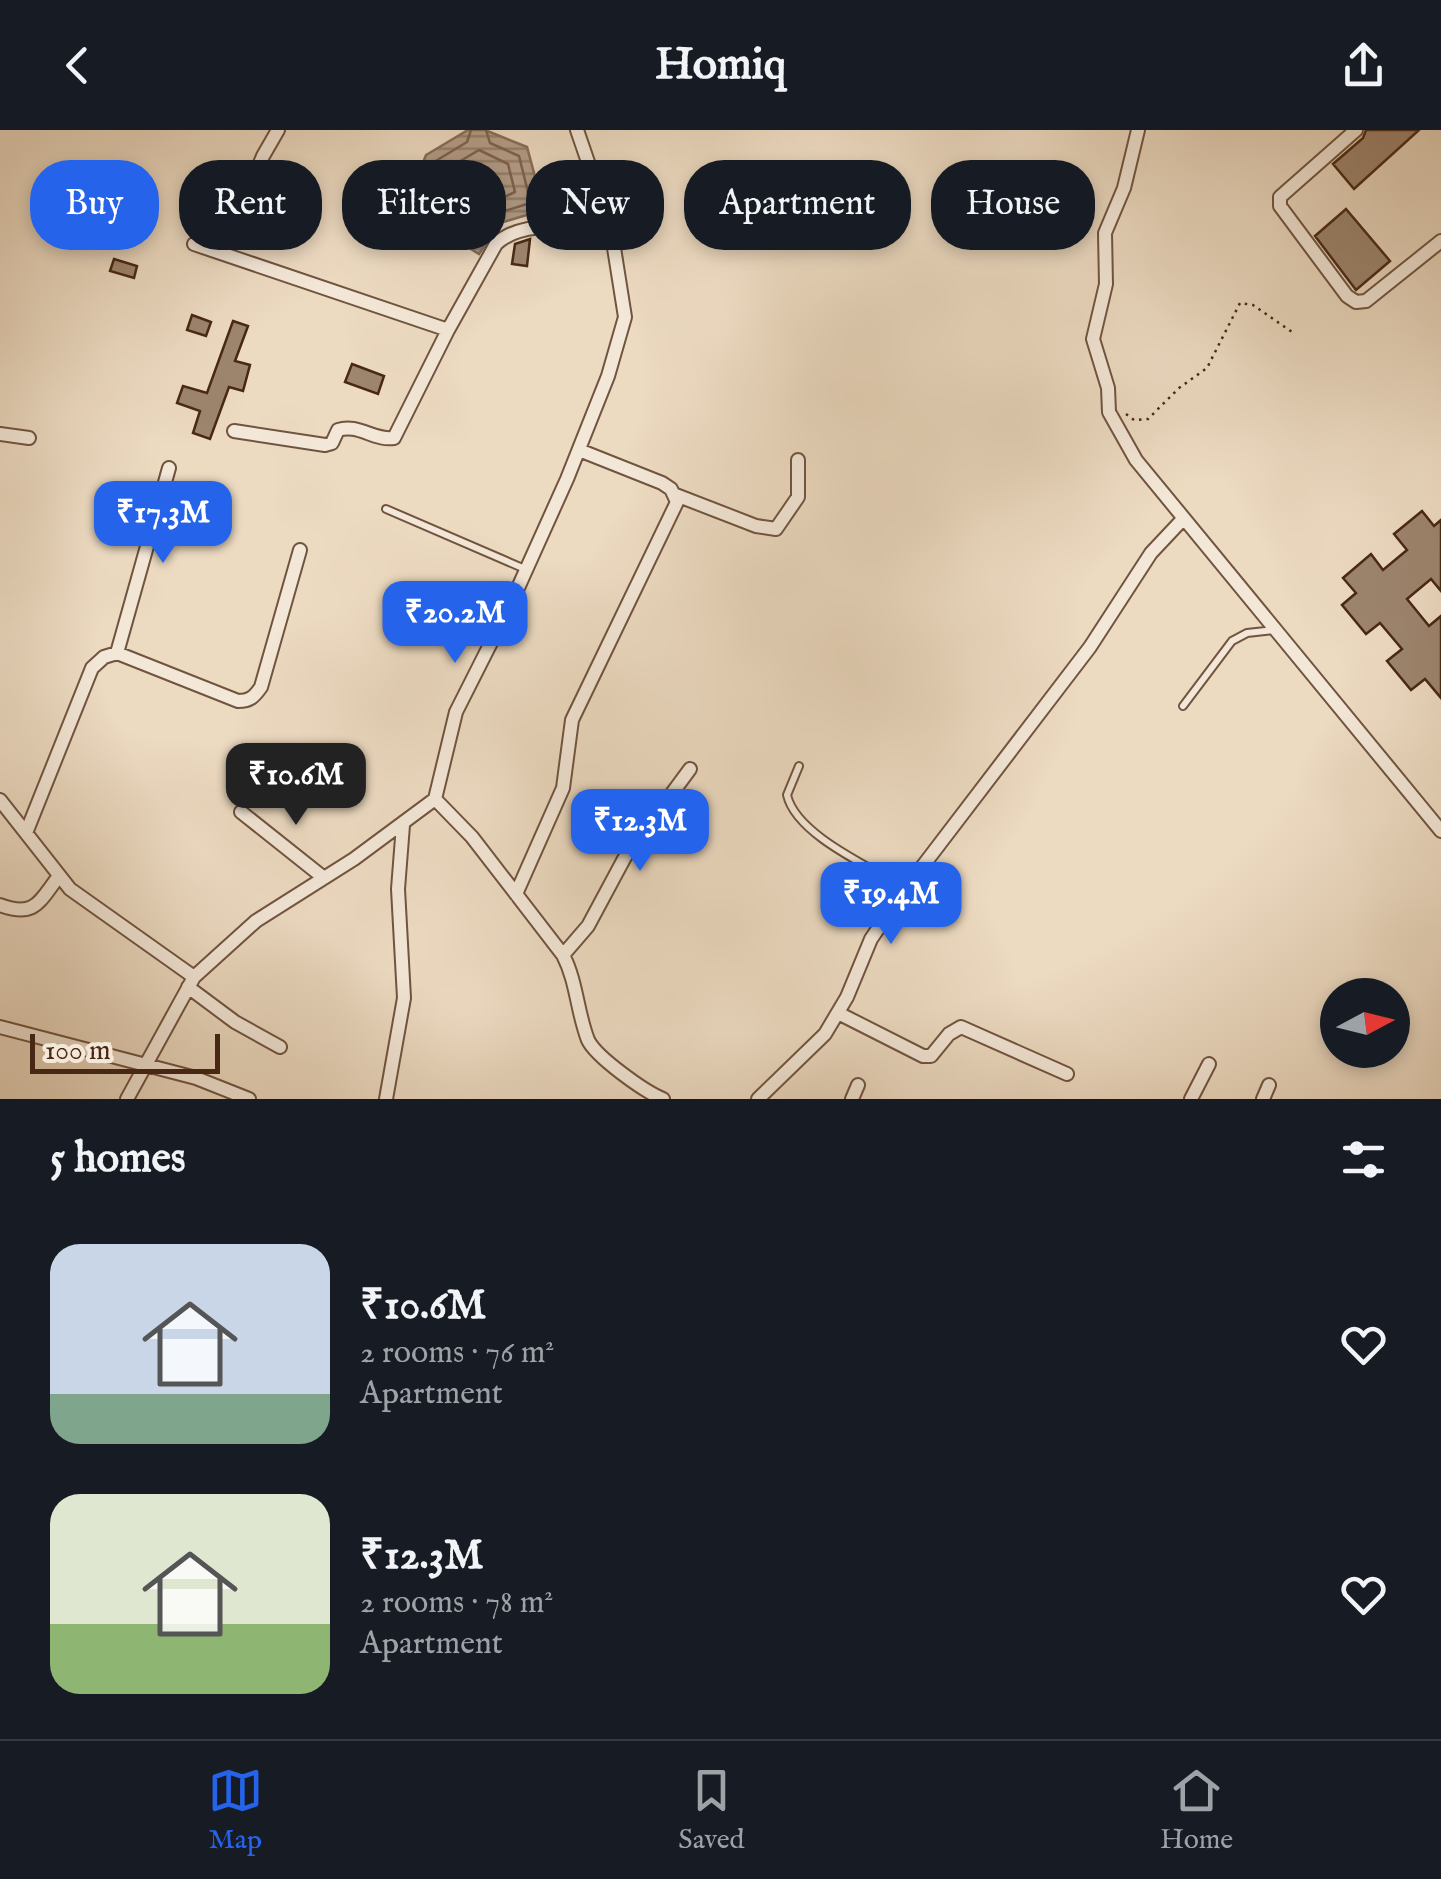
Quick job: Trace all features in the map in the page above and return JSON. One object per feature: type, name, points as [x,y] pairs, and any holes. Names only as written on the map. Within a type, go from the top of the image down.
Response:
[{"type":"street","points":[[222,254],[278,130]]},
{"type":"street","points":[[576,130],[587,160]]},
{"type":"street","points":[[1138,130],[1124,188],[1105,233],[1106,284],[1094,340],[1109,412],[1118,433],[1441,831]]},
{"type":"street","points":[[1356,130],[1280,197],[1280,206],[1347,296],[1356,302],[1366,301],[1441,242]]},
{"type":"street","points":[[234,431],[325,445],[346,427],[394,438],[496,244],[506,235],[526,229]]},
{"type":"street","points":[[211,250],[448,330]]},
{"type":"street","points":[[132,1097],[191,982],[256,921],[436,799],[456,712],[526,569],[608,376],[625,317],[616,250]]},
{"type":"street","points":[[0,434],[29,438]]},
{"type":"street","points":[[578,450],[662,483],[676,495],[756,526],[776,529],[798,497],[798,460]]},
{"type":"street","points":[[117,652],[169,468]]},
{"type":"street","points":[[516,894],[563,788],[572,720],[675,510],[676,495]]},
{"type":"street","points":[[758,1099],[825,1034],[871,939],[906,888],[1090,647],[1151,553],[1184,518]]},
{"type":"street","points":[[26,832],[92,668],[104,656],[117,652],[238,701],[248,700],[261,688],[300,550]]},
{"type":"street","points":[[564,955],[588,926],[625,856],[690,768]]},
{"type":"street","points":[[436,799],[472,836],[564,955],[574,976],[590,1043],[656,1098]]},
{"type":"street","points":[[0,800],[70,889],[191,982],[235,1022],[280,1046]]},
{"type":"street","points":[[240,812],[324,878]]},
{"type":"street","points":[[386,1099],[404,998],[398,889],[402,825]]},
{"type":"street","points":[[0,905],[26,912],[36,906],[60,876]]},
{"type":"street","points":[[838,1013],[924,1056],[937,1052],[949,1034],[961,1028],[1067,1074]]},
{"type":"street","points":[[0,1027],[196,1078],[249,1099]]},
{"type":"street","points":[[1191,1099],[1209,1064]]},
{"type":"street","points":[[1263,1099],[1269,1084]]},
{"type":"street","points":[[852,1099],[858,1085]]},
{"type":"lane","points":[[386,509],[526,569]]},
{"type":"lane","points":[[1183,706],[1232,641],[1246,633],[1276,630]]},
{"type":"lane","points":[[799,766],[787,794],[790,806],[802,822],[906,888]]},
{"type":"path","points":[[1108,394],[1134,420],[1148,419],[1179,388],[1208,368],[1240,302],[1246,301],[1292,332]]},
{"type":"water","points":[[468,130],[485,130],[527,147],[531,160],[526,160],[526,215],[506,221],[506,160],[424,160]]},
{"type":"building","points":[[1366,130],[1419,130],[1354,189],[1333,164],[1363,138]]},
{"type":"building","points":[[1346,209],[1390,261],[1356,290],[1315,236]]},
{"type":"building","points":[[526,240],[527,266],[512,264],[515,244]]},
{"type":"building","points":[[114,259],[137,266],[134,278],[110,271]]},
{"type":"building","points":[[192,315],[211,322],[206,336],[187,330]]},
{"type":"building","points":[[233,321],[248,326],[235,361],[250,365],[243,391],[229,387],[210,439],[193,433],[200,411],[177,403],[183,386],[207,393]]},
{"type":"building","points":[[352,364],[384,376],[378,394],[345,382]]},
{"type":"building","points":[[1422,511],[1434,526],[1441,520],[1441,591],[1431,579],[1407,599],[1429,626],[1441,616],[1441,698],[1425,679],[1411,690],[1387,661],[1402,649],[1380,623],[1366,634],[1342,605],[1356,593],[1343,578],[1371,554],[1383,570],[1407,550],[1394,534]]}]
